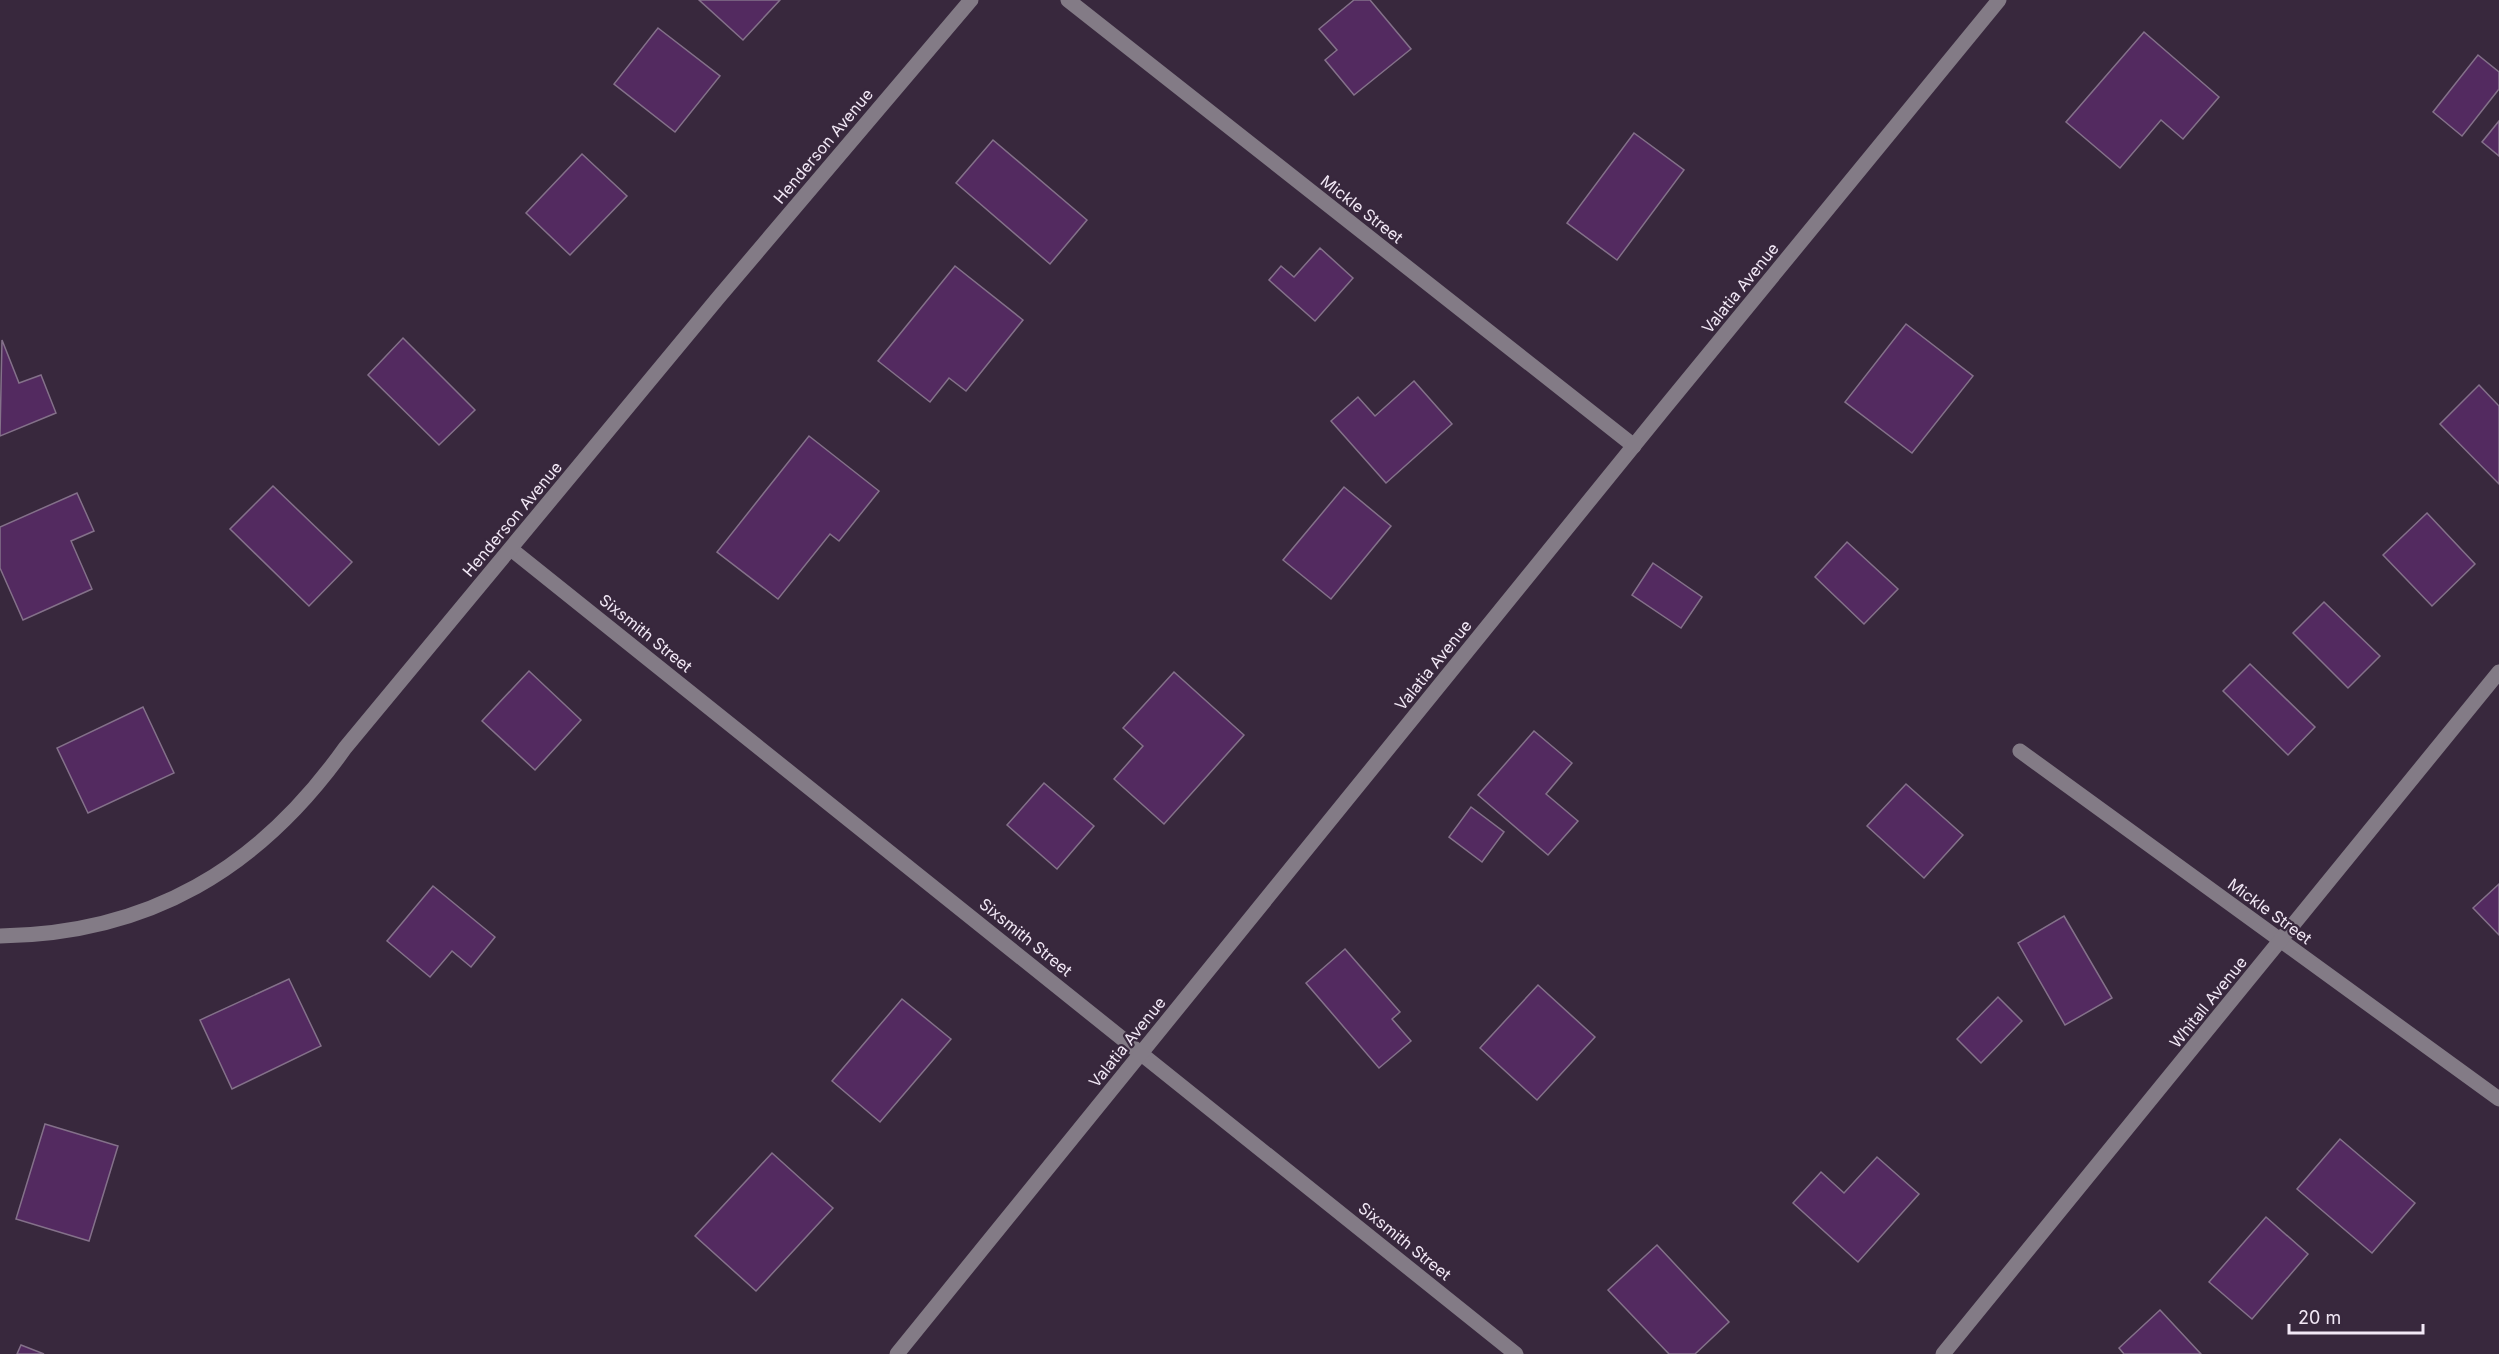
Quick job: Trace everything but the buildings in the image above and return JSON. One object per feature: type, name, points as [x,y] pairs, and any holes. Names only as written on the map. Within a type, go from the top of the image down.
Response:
[{"type":"street","name":"Henderson Avenue","points":[[0,936],[38,936],[107,923],[175,900],[238,861],[262,842],[321,782],[345,748],[718,298],[971,0]]},
{"type":"street","name":"Mickle Street","points":[[1068,0],[1634,446]]},
{"type":"street","name":"Valatia Avenue","points":[[897,1354],[1999,0]]},
{"type":"street","name":"Sixsmith Street","points":[[511,549],[1516,1354]]},
{"type":"street","name":"Whitall Avenue","points":[[1943,1354],[2499,672]]},
{"type":"street","name":"Mickle Street","points":[[2020,751],[2499,1099]]}]
